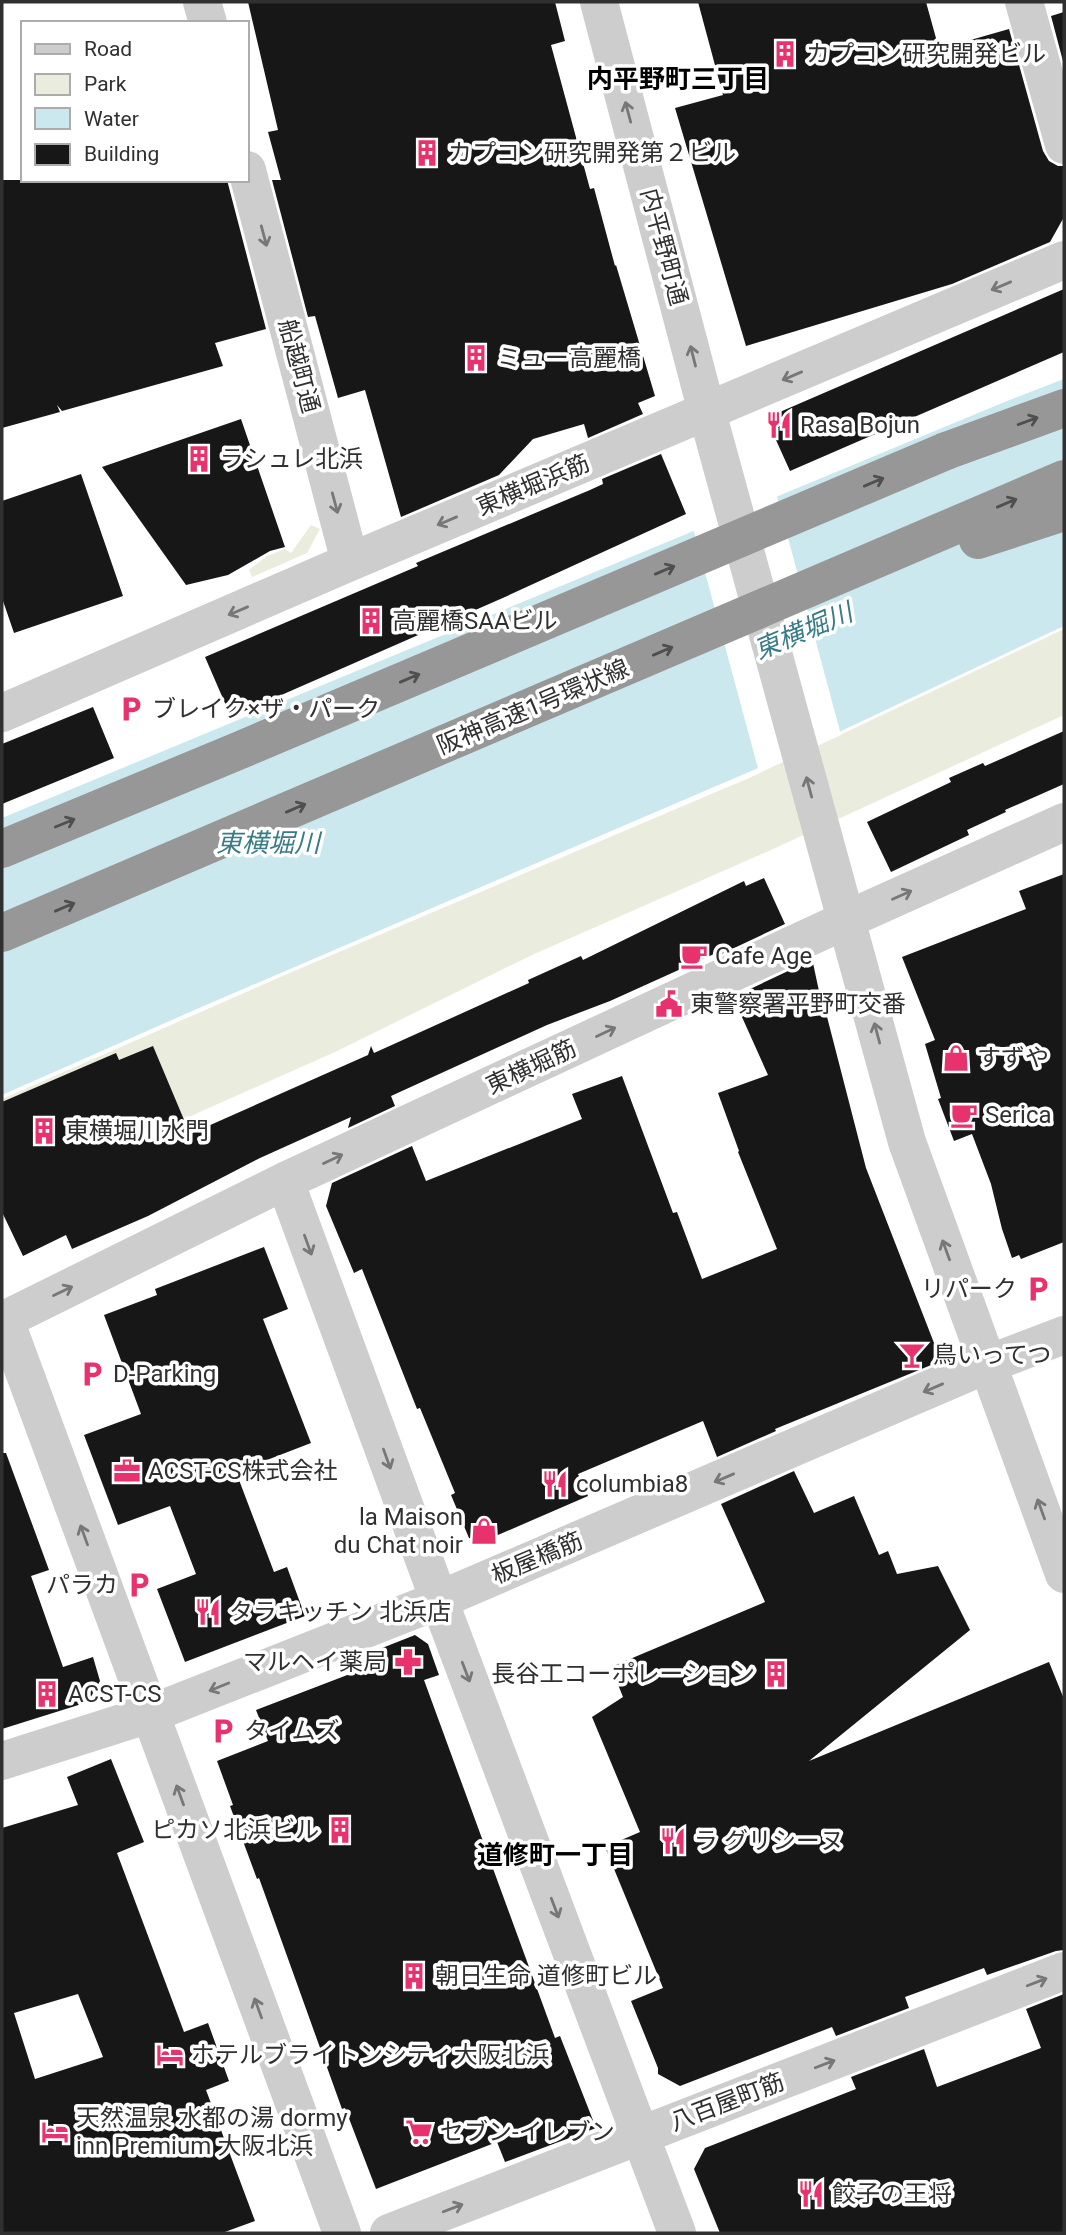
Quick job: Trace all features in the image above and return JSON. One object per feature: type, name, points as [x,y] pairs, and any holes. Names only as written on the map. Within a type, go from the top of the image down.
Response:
[{"type":"highway","points":[[2,849],[946,451],[1064,408]]},
{"type":"highway","name":"阪神高速1号環状線","points":[[2,933],[1064,479]]},
{"type":"highway","points":[[701,635],[1064,512]]},
{"type":"street","points":[[202,2],[207,21]]},
{"type":"street","name":"内平野町通","points":[[599,2],[826,853],[907,1142],[1064,1574]]},
{"type":"street","points":[[1024,2],[1064,145]]},
{"type":"street","name":"船越町通","points":[[248,174],[350,562]]},
{"type":"street","name":"東横堀浜筋","points":[[2,713],[350,562],[1064,260]]},
{"type":"street","name":"東横堀筋","points":[[3,1320],[285,1181],[846,920],[1064,822]]},
{"type":"street","points":[[285,1181],[677,2233]]},
{"type":"street","points":[[3,1320],[342,2233]]},
{"type":"street","name":"板屋橋筋","points":[[2,1762],[150,1714],[439,1600],[988,1364],[1064,1335]]},
{"type":"street","name":"八百屋町筋","points":[[389,2233],[1064,1971]]},
{"type":"green space","points":[[311,525],[320,529],[307,553],[252,577],[249,570],[267,556],[285,549],[291,553]]},
{"type":"green space","points":[[1064,629],[1064,715],[771,850],[532,955],[335,1052],[202,1111],[2,1206],[2,1099],[294,971],[749,778]]},
{"type":"water","name":"東横堀川","points":[[1064,379],[1064,626],[807,747],[2,1095],[2,818]]},
{"type":"pier","points":[[776,493],[841,735],[759,772],[693,528]]},
{"type":"building","points":[[248,2],[555,2],[565,41],[551,45],[590,189],[594,188],[655,396],[638,403],[643,414],[588,438],[584,424],[533,439],[499,475],[401,517],[365,390],[338,398],[315,316],[308,317],[272,180],[281,180],[268,132],[278,130]]},
{"type":"building","points":[[698,2],[926,2],[939,49],[1009,29],[1043,151],[1049,161],[1064,166],[1064,217],[1050,242],[952,284],[746,346],[675,108],[723,95]]},
{"type":"building","points":[[1064,12],[1064,65],[1051,16]]},
{"type":"building","points":[[2,180],[228,182],[266,329],[215,343],[223,366],[62,411],[57,405],[60,412],[2,428]]},
{"type":"building","points":[[1064,289],[1064,352],[790,471],[766,418]]},
{"type":"building","name":"ラシュレ北浜","points":[[241,419],[285,547],[270,551],[228,575],[186,585],[102,467]]},
{"type":"building","points":[[661,454],[686,514],[231,717],[205,657],[418,566],[416,563],[590,490],[603,484],[602,479]]},
{"type":"building","points":[[81,474],[123,596],[14,633],[2,598],[2,501]]},
{"type":"building","points":[[93,707],[114,758],[2,804],[2,744]]},
{"type":"building","points":[[1064,731],[1064,784],[1005,810],[1006,812],[967,830],[969,835],[891,872],[867,822],[951,782],[949,778],[983,763],[985,766]]},
{"type":"building","points":[[1064,874],[1064,1242],[1021,1259],[1019,1255],[1012,1258],[991,1184],[972,1134],[954,1141],[938,1099],[941,1098],[925,1044],[935,1040],[902,957],[1026,909],[1019,891]]},
{"type":"building","points":[[764,878],[785,924],[715,957],[714,954],[610,1001],[547,1025],[391,1096],[395,1106],[348,1128],[351,1117],[260,1158],[148,1216],[72,1249],[66,1235],[23,1256],[2,1212],[2,1102],[116,1053],[119,1060],[153,1046],[190,1134],[368,1055],[371,1046],[374,1053],[529,983],[528,980],[581,956],[583,960],[744,881],[746,886]]},
{"type":"building","points":[[813,963],[866,1168],[941,1361],[775,1429],[776,1431],[717,1457],[703,1421],[578,1474],[588,1496],[482,1542],[469,1538],[451,1495],[455,1493],[420,1408],[417,1409],[362,1269],[354,1273],[326,1206],[332,1183],[412,1146],[426,1181],[582,1119],[572,1094],[622,1076],[673,1213],[677,1212],[702,1279],[777,1249],[738,1152],[718,1093],[768,1075],[733,997],[803,964],[804,968]]},
{"type":"building","points":[[264,1247],[288,1309],[263,1319],[311,1443],[236,1472],[274,1572],[287,1567],[305,1616],[185,1662],[157,1589],[196,1574],[170,1506],[118,1525],[84,1435],[141,1414],[104,1315],[157,1295],[155,1289]]},
{"type":"building","points":[[2,1453],[6,1453],[49,1570],[31,1576],[63,1667],[93,1657],[100,1681],[88,1702],[2,1729]]},
{"type":"building","points":[[794,1471],[814,1513],[854,1496],[879,1555],[888,1551],[897,1574],[938,1566],[970,1630],[809,1761],[1049,1662],[1064,1699],[1064,1950],[987,1975],[984,1968],[905,1997],[909,2008],[836,2036],[832,2027],[680,2086],[658,2074],[631,2001],[663,1988],[605,1847],[640,1832],[592,1717],[623,1697],[611,1667],[765,1602],[721,1504]]},
{"type":"building","points":[[415,1635],[428,1644],[439,1675],[424,1680],[555,2038],[560,2036],[596,2128],[505,2162],[497,2142],[376,2189],[345,2108],[342,2109],[259,1878],[257,1879],[230,1806],[233,1805],[217,1761],[268,1741],[256,1710],[376,1664],[372,1652]]},
{"type":"building","points":[[111,1759],[144,1842],[117,1853],[184,2032],[208,2023],[229,2081],[206,2090],[255,2221],[222,2233],[2,2233],[2,1828],[78,1805],[67,1777]],"holes":[[[78,1994],[103,2057],[35,2079],[14,2013]]]},
{"type":"building","points":[[1064,1994],[1064,2233],[720,2233],[694,2169],[705,2148],[856,2089],[851,2077],[924,2049],[937,2087],[1041,2048],[1026,2009]]},
{"type":"place","name":"カプコン研究開発ビル","points":[[785,54]]},
{"type":"place","name":"カプコン研究開発第２ビル","points":[[427,153]]},
{"type":"place","name":"ミュー高麗橋","points":[[476,358]]},
{"type":"place","name":"Rasa Bojun","points":[[779,425]]},
{"type":"place","name":"ラシュレ北浜","points":[[199,459]]},
{"type":"place","name":"高麗橋SAAビル","points":[[371,621]]},
{"type":"place","name":"ブレイク×ザ・パーク","points":[[131,709]]},
{"type":"place","name":"Cafe Age","points":[[694,956]]},
{"type":"place","name":"東警察署平野町交番","points":[[669,1004]]},
{"type":"place","name":"すずや","points":[[956,1058]]},
{"type":"place","name":"Serica","points":[[964,1115]]},
{"type":"place","name":"東横堀川水門","points":[[44,1131]]},
{"type":"place","name":"リパーク","points":[[1038,1289]]},
{"type":"place","name":"鳥いってつ","points":[[912,1355]]},
{"type":"place","name":"D-Parking","points":[[92,1374]]},
{"type":"place","name":"ACST-CS株式会社","points":[[127,1471]]},
{"type":"place","name":"columbia8","points":[[555,1484]]},
{"type":"place","name":"la Maison du Chat noir","points":[[484,1531]]},
{"type":"place","name":"パラカ","points":[[139,1585]]},
{"type":"place","name":"タラキッチン 北浜店","points":[[208,1612]]},
{"type":"place","name":"マルヘイ薬局","points":[[408,1662]]},
{"type":"place","name":"長谷工コーポレーション","points":[[776,1674]]},
{"type":"place","name":"ACST-CS","points":[[47,1694]]},
{"type":"place","name":"タイムズ","points":[[223,1731]]},
{"type":"place","name":"ピカソ北浜ビル","points":[[340,1830]]},
{"type":"place","name":"ラ グリシーヌ","points":[[673,1841]]},
{"type":"place","name":"朝日生命 道修町ビル","points":[[414,1976]]},
{"type":"place","name":"ホテルブライトンシティ大阪北浜","points":[[170,2055]]},
{"type":"place","name":"天然温泉 水都の湯 dormy inn Premium 大阪北浜","points":[[55,2132]]},
{"type":"place","name":"セブン-イレブン","points":[[419,2132]]},
{"type":"place","name":"餃子の王将","points":[[811,2194]]},
{"type":"district","name":"内平野町三丁目","points":[[678,79]]},
{"type":"district","name":"道修町一丁目","points":[[555,1855]]}]
